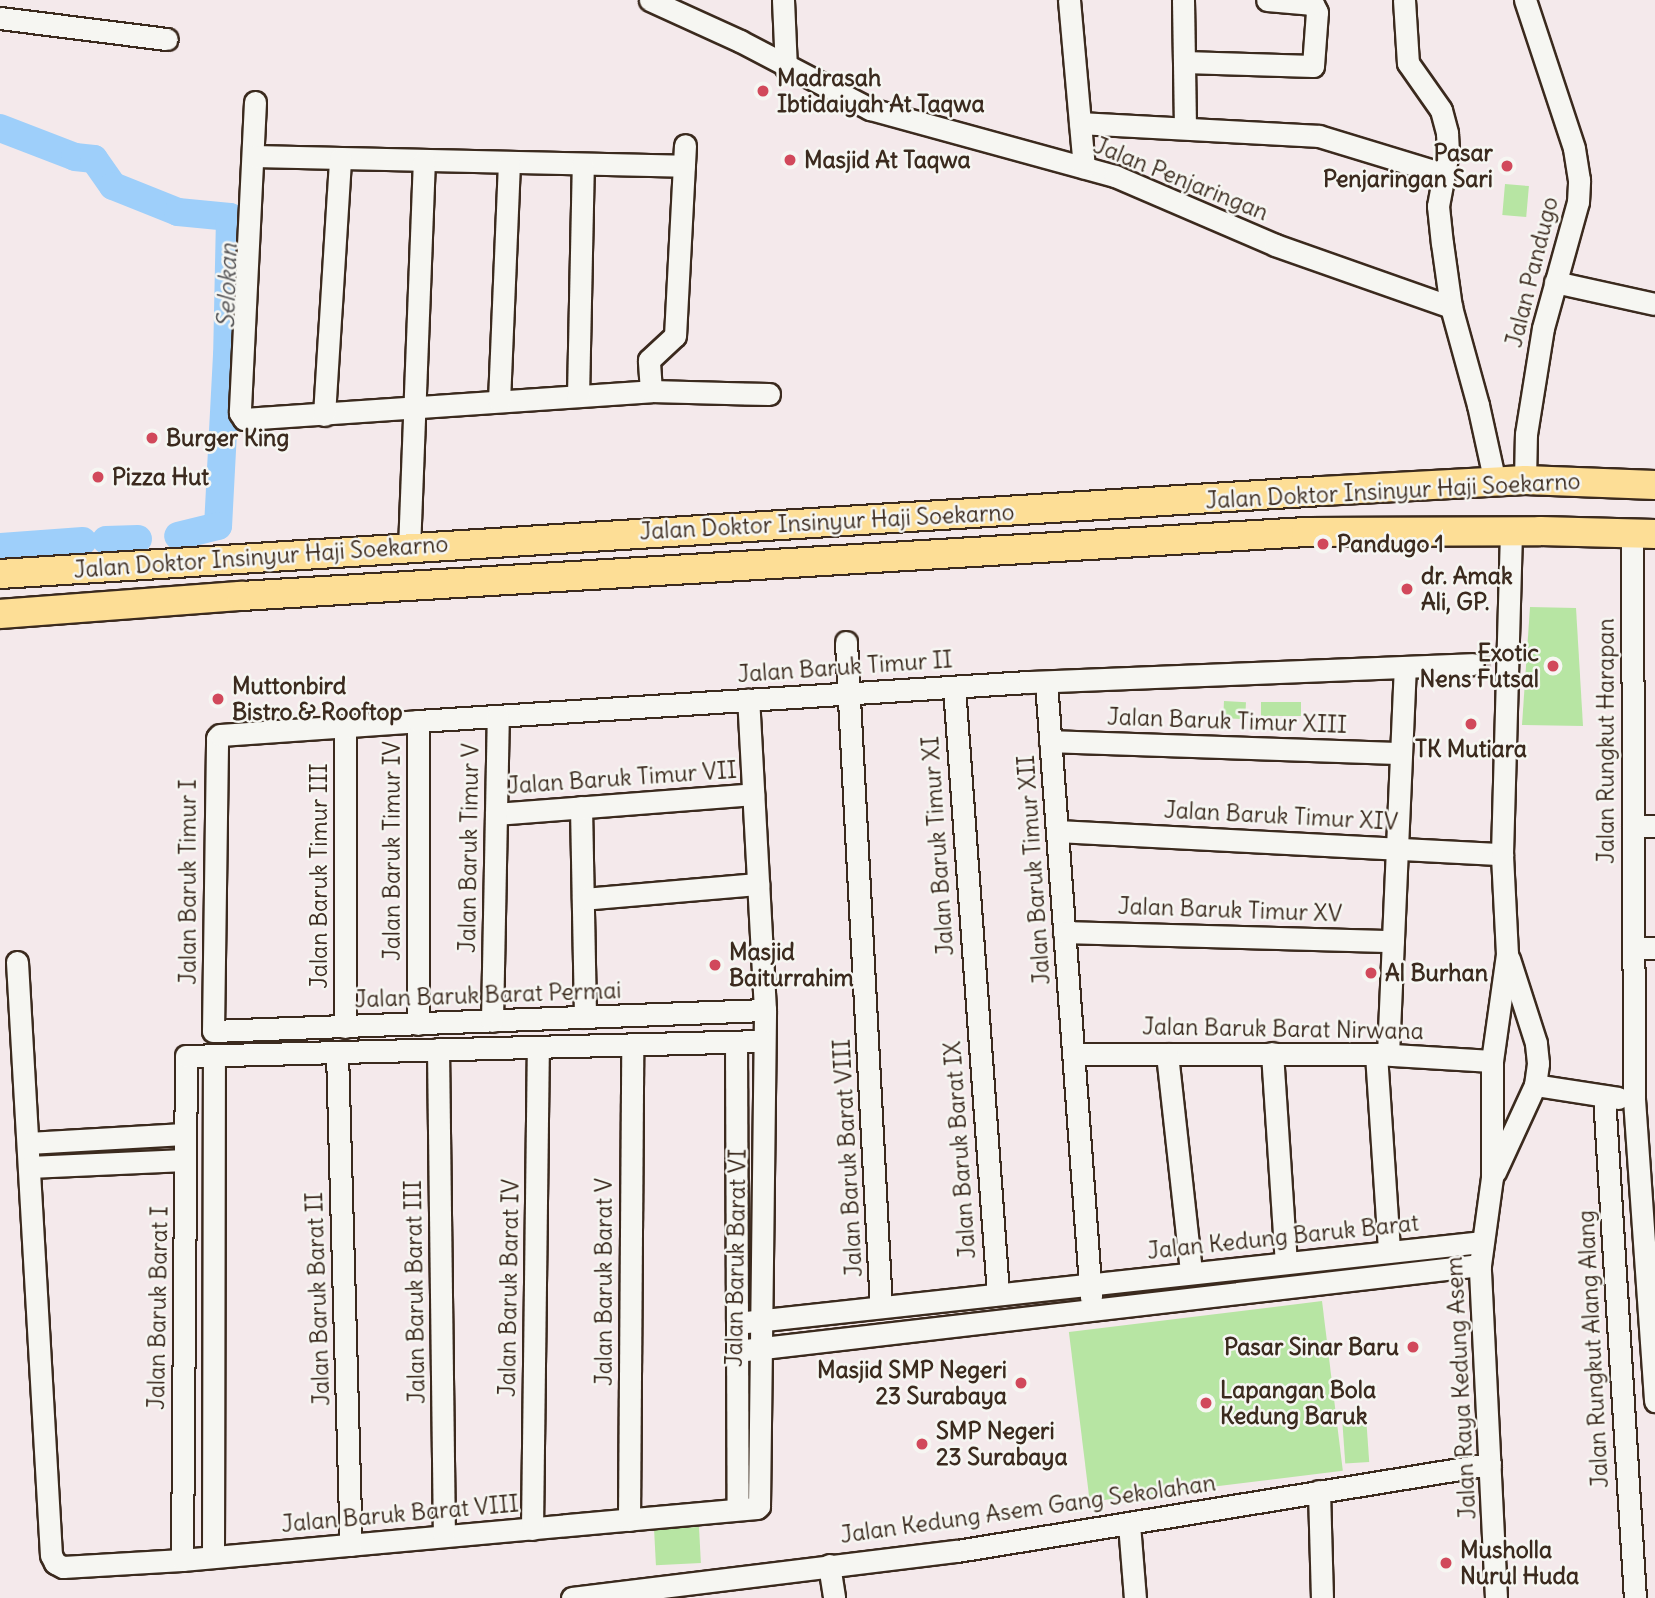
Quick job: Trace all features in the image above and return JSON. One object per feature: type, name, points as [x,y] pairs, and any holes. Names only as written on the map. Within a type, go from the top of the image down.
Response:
[{"type":"main road","name":"Jalan Doktor Insinyur Haji Soekarno","points":[[0,574],[1525,480],[1655,485]]},
{"type":"main road","points":[[1105,506],[1097,512],[1093,531],[1099,539],[1108,543]]},
{"type":"main road","points":[[1045,510],[1053,517],[1057,527],[1055,538],[1048,547]]},
{"type":"main road","name":"Jalan Doktor Insinyur Haji Soekarno","points":[[0,614],[241,596],[1306,532],[1644,534]]},
{"type":"main road","points":[[239,559],[232,574],[236,590],[241,596]]},
{"type":"main road","points":[[183,600],[196,590],[198,582],[192,567],[186,563]]},
{"type":"street","name":"Jalan Penjaringan","points":[[650,0],[740,41],[786,68],[870,109],[1115,176],[1275,246],[1451,307]]},
{"type":"street","points":[[783,0],[786,68]]},
{"type":"street","points":[[1069,0],[1084,167]]},
{"type":"street","points":[[1183,0],[1185,127]]},
{"type":"street","points":[[1184,62],[1314,66],[1317,12],[1313,4],[1267,0]]},
{"type":"street","points":[[1404,0],[1408,63],[1440,110],[1447,133],[1438,206],[1451,307],[1478,405],[1495,482]]},
{"type":"street","name":"Jalan Pandugo","points":[[1525,0],[1574,148],[1579,180],[1578,202],[1543,328],[1526,434],[1525,480]]},
{"type":"street","points":[[0,19],[167,39]]},
{"type":"street","points":[[255,102],[240,413],[244,419],[651,391],[769,394]]},
{"type":"street","points":[[1080,123],[1319,136],[1443,174]]},
{"type":"street","points":[[253,156],[583,164],[684,156],[675,336],[649,360],[651,391]]},
{"type":"street","points":[[324,415],[340,158]]},
{"type":"street","points":[[410,549],[424,161]]},
{"type":"street","points":[[499,401],[509,163]]},
{"type":"street","points":[[578,396],[583,164]]},
{"type":"street","points":[[1555,282],[1655,304]]},
{"type":"street","name":"Jalan Raya Kedung Asem","points":[[1496,1598],[1480,1265],[1481,1242],[1493,1178],[1492,1061],[1507,954],[1491,663],[1511,532]]},
{"type":"street","name":"Jalan Rungkut Harapan","points":[[1634,1099],[1644,958],[1633,826],[1644,534]]},
{"type":"street","points":[[846,642],[849,693]]},
{"type":"street","name":"Jalan Baruk Timur II","points":[[220,735],[954,687],[1491,663]]},
{"type":"street","points":[[1389,1252],[1382,1054],[1393,941],[1405,668]]},
{"type":"street","name":"Jalan Baruk Timur XII","points":[[1046,682],[1090,1284]]},
{"type":"street","name":"Jalan Baruk Timur XI","points":[[954,687],[975,1002]]},
{"type":"street","name":"Jalan Baruk Barat VIII","points":[[849,693],[881,1307]]},
{"type":"street","name":"Jalan Baruk Barat VI","points":[[748,699],[765,1010],[760,1506]]},
{"type":"street","name":"Jalan Baruk Timur V","points":[[492,1021],[498,717]]},
{"type":"street","name":"Jalan Baruk Timur IV","points":[[418,721],[418,1024]]},
{"type":"street","name":"Jalan Baruk Timur III","points":[[345,726],[345,1027]]},
{"type":"street","name":"Jalan Baruk Timur I","points":[[213,1031],[215,743],[220,735]]},
{"type":"street","name":"Jalan Baruk Timur XIII","points":[[1050,741],[1401,752]]},
{"type":"street","name":"Jalan Baruk Timur VII","points":[[496,814],[753,794]]},
{"type":"street","points":[[581,807],[585,1017]]},
{"type":"street","points":[[1633,826],[1655,826]]},
{"type":"street","name":"Jalan Baruk Timur XIV","points":[[1057,831],[1503,854]]},
{"type":"street","points":[[583,900],[758,884]]},
{"type":"street","name":"Jalan Baruk Timur XV","points":[[1064,932],[1393,941]]},
{"type":"street","name":"Jalan Raya Kedung Asem","points":[[1493,1178],[1535,1085],[1538,1063],[1536,1043],[1507,954]]},
{"type":"street","points":[[17,962],[29,1167],[185,1160]]},
{"type":"street","name":"Jalan Baruk Barat IX","points":[[975,1002],[998,1294]]},
{"type":"street","name":"Jalan Baruk Barat Permai","points":[[213,1031],[765,1010]]},
{"type":"street","points":[[213,1556],[214,1056],[764,1041]]},
{"type":"street","name":"Jalan Baruk Barat VI","points":[[736,1042],[738,1509]]},
{"type":"street","name":"Jalan Baruk Barat V","points":[[629,1520],[632,1045]]},
{"type":"street","name":"Jalan Baruk Barat IV","points":[[532,1529],[538,1047]]},
{"type":"street","name":"Jalan Baruk Barat III","points":[[438,1049],[444,1534]]},
{"type":"street","name":"Jalan Baruk Barat II","points":[[337,1052],[351,1545]]},
{"type":"street","name":"Jalan Baruk Barat Nirwana","points":[[1073,1054],[1382,1054],[1492,1061]]},
{"type":"street","points":[[1167,1054],[1191,1273]]},
{"type":"street","points":[[1272,1054],[1286,1263]]},
{"type":"street","name":"Jalan Baruk Barat I","points":[[181,1560],[186,1056],[214,1056]]},
{"type":"street","points":[[1535,1085],[1634,1099],[1655,1401]]},
{"type":"street","name":"Jalan Rungkut Alang Alang","points":[[1604,1096],[1634,1598]]},
{"type":"street","points":[[28,1143],[184,1134]]},
{"type":"street","name":"Jalan Baruk Barat VIII","points":[[29,1167],[51,1555],[55,1563],[63,1567],[181,1560],[760,1506]]},
{"type":"street","name":"Jalan Kedung Baruk Barat","points":[[737,1323],[1481,1242]]},
{"type":"street","points":[[737,1351],[1480,1265]]},
{"type":"street","points":[[1090,1284],[1091,1310]]},
{"type":"street","name":"Jalan Kedung Asem Gang Sekolahan","points":[[572,1598],[957,1551],[1490,1464]]},
{"type":"street","points":[[1319,1491],[1322,1598]]},
{"type":"street","points":[[1129,1524],[1135,1598]]},
{"type":"street","points":[[829,1565],[834,1598]]},
{"type":"green space","points":[[1505,184],[1529,186],[1526,217],[1502,215]]},
{"type":"green space","name":"Exotic Nens Futsal","points":[[1530,607],[1576,608],[1583,726],[1522,725]]},
{"type":"green space","points":[[1224,701],[1246,702],[1245,719],[1223,718]]},
{"type":"green space","points":[[1261,702],[1301,702],[1301,716],[1261,716]]},
{"type":"green space","name":"Lapangan Bola Kedung Baruk","points":[[1322,1301],[1343,1471],[1090,1502],[1069,1332]]},
{"type":"green space","points":[[1366,1416],[1369,1462],[1345,1464],[1342,1418]]},
{"type":"green space","points":[[699,1527],[701,1563],[656,1565],[654,1529]]},
{"type":"waterway","name":"Selokan","points":[[0,128],[75,157],[94,159],[113,186],[178,212],[230,217],[227,355],[218,526],[178,536]]},
{"type":"waterway","name":"Selokan","points":[[106,540],[138,539]]},
{"type":"waterway","name":"Selokan","points":[[0,547],[83,541]]},
{"type":"tunnel","points":[[1473,664],[1491,663]]},
{"type":"place","name":"Madrasah Ibtidaiyah At Taqwa","points":[[763,91]]},
{"type":"place","name":"Masjid At Taqwa","points":[[790,160]]},
{"type":"place","name":"Pasar Penjaringan Sari","points":[[1507,166]]},
{"type":"place","name":"Burger King","points":[[152,438]]},
{"type":"place","name":"Pizza Hut","points":[[98,477]]},
{"type":"place","name":"Pandugo 1","points":[[1323,544]]},
{"type":"place","name":"dr. Amak Ali, GP.","points":[[1407,589]]},
{"type":"place","name":"Exotic Nens Futsal","points":[[1553,666]]},
{"type":"place","name":"Muttonbird Bistro & Rooftop","points":[[218,699]]},
{"type":"place","name":"TK Mutiara","points":[[1471,724]]},
{"type":"place","name":"Masjid Baiturrahim","points":[[715,965]]},
{"type":"place","name":"Al Burhan","points":[[1371,973]]},
{"type":"place","name":"Pasar Sinar Baru","points":[[1413,1347]]},
{"type":"place","name":"Masjid SMP Negeri 23 Surabaya","points":[[1021,1383]]},
{"type":"place","name":"Lapangan Bola Kedung Baruk","points":[[1206,1403]]},
{"type":"place","name":"SMP Negeri 23 Surabaya","points":[[922,1444]]},
{"type":"place","name":"Musholla Nurul Huda","points":[[1446,1563]]}]
